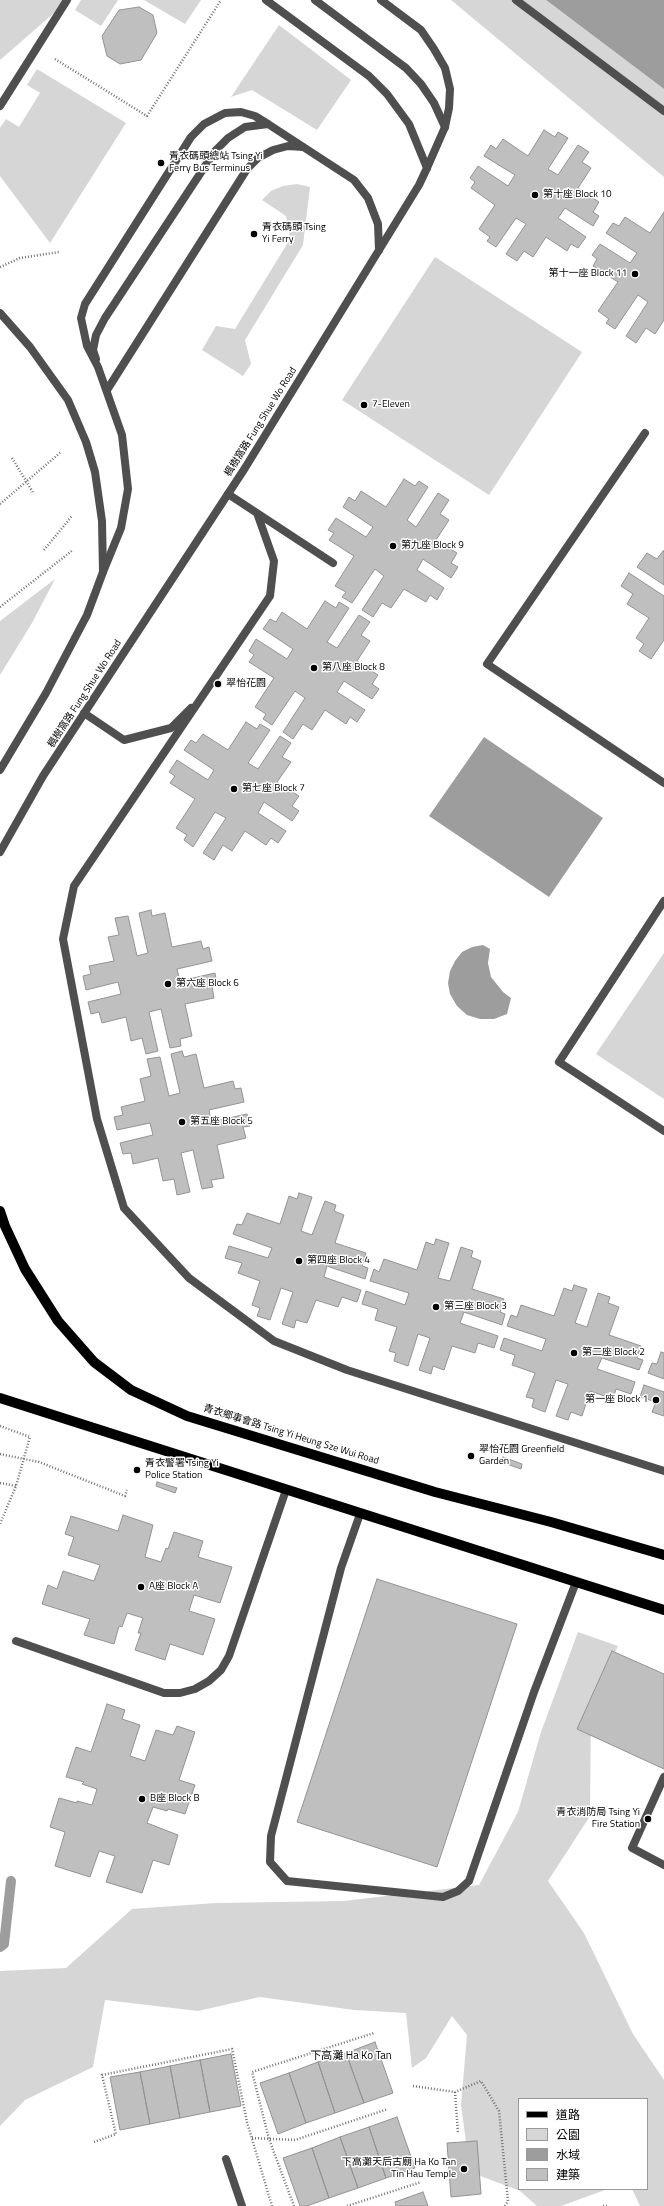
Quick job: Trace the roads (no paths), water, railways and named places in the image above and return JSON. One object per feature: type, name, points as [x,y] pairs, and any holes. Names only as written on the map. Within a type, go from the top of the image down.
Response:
[{"type":"main road","name":"青衣鄉事會路 Tsing Yi Heung Sze Wui Road","points":[[0,1211],[25,1269],[58,1321],[94,1362],[131,1390],[186,1416],[429,1490],[551,1522],[664,1555]]},
{"type":"main road","points":[[0,1398],[664,1610]]},
{"type":"street","points":[[0,106],[67,0]]},
{"type":"street","points":[[266,0],[369,76],[387,94],[409,124],[428,168]]},
{"type":"street","points":[[315,0],[406,68],[422,84],[434,103],[445,127]]},
{"type":"street","name":"楓樹窩路 Fung Shue Wo Road","points":[[0,852],[43,776],[228,494],[419,185],[428,168],[445,127],[449,108],[450,89],[445,68],[421,30],[381,0]]},
{"type":"street","points":[[516,0],[664,111]]},
{"type":"street","points":[[0,770],[57,672],[86,615],[121,528],[128,489],[122,435],[107,390],[98,367],[87,346],[83,333],[81,318],[85,304],[191,137],[204,124],[225,113],[241,112],[255,116],[354,180],[368,198],[378,224],[379,250]]},
{"type":"street","points":[[98,367],[94,350],[96,335],[204,166],[228,138],[245,127],[268,124]]},
{"type":"street","points":[[107,390],[247,169],[258,158],[273,150],[288,146],[304,147]]},
{"type":"street","points":[[0,313],[30,347],[68,400],[86,442],[95,472],[102,521],[103,572]]},
{"type":"street","points":[[645,433],[487,664],[664,783]]},
{"type":"street","points":[[228,494],[333,563]]},
{"type":"street","points":[[257,514],[274,561],[270,596],[206,693],[74,886],[63,939],[97,1119],[124,1208],[189,1278],[274,1341],[347,1370],[664,1471]]},
{"type":"street","points":[[84,713],[124,740],[171,728],[206,693]]},
{"type":"street","points":[[664,900],[559,1062],[664,1131]]},
{"type":"street","points":[[16,1641],[164,1693],[180,1693],[195,1689],[205,1684],[221,1670],[229,1656],[286,1490]]},
{"type":"street","points":[[360,1514],[341,1568],[271,1836],[270,1862],[287,1881],[443,1897],[458,1891],[469,1880],[534,1692],[576,1582]]},
{"type":"street","points":[[664,1777],[632,1848],[664,1865]]},
{"type":"street","points":[[226,2159],[242,2206]]},
{"type":"water","points":[[546,0],[664,0],[664,89]]},
{"type":"water","points":[[484,737],[603,818],[549,897],[429,816]]},
{"type":"water","points":[[483,945],[490,949],[488,963],[491,977],[503,992],[511,998],[507,1014],[494,1019],[480,1019],[467,1015],[457,1006],[450,994],[448,983],[450,971],[462,952],[472,947]]},
{"type":"waterway","points":[[0,1947],[4,1944],[11,1881]]},
{"type":"place","name":"青衣碼頭總站 Tsing Yi Ferry Bus Terminus","points":[[161,163]]},
{"type":"place","name":"第十座 Block 10","points":[[535,195]]},
{"type":"place","name":"青衣碼頭 Tsing Yi Ferry","points":[[254,234]]},
{"type":"place","name":"第十一座 Block 11","points":[[635,274]]},
{"type":"place","name":"7-Eleven","points":[[364,405]]},
{"type":"place","name":"第九座 Block 9","points":[[393,546]]},
{"type":"place","name":"第八座 Block 8","points":[[314,668]]},
{"type":"place","name":"翠怡花園","points":[[218,684]]},
{"type":"place","name":"第七座 Block 7","points":[[234,789]]},
{"type":"place","name":"第六座 Block 6","points":[[168,984]]},
{"type":"place","name":"第五座 Block 5","points":[[182,1122]]},
{"type":"place","name":"第四座 Block 4","points":[[299,1261]]},
{"type":"place","name":"第三座 Block 3","points":[[436,1307]]},
{"type":"place","name":"第二座 Block 2","points":[[574,1353]]},
{"type":"place","name":"第一座 Block 1","points":[[656,1400]]},
{"type":"place","name":"翠怡花園 Greenfield Garden","points":[[471,1456]]},
{"type":"place","name":"青衣警署 Tsing Yi Police Station","points":[[137,1470]]},
{"type":"place","name":"A座 Block A","points":[[141,1587]]},
{"type":"place","name":"B座 Block B","points":[[142,1799]]},
{"type":"place","name":"青衣消防局 Tsing Yi Fire Station","points":[[648,1819]]},
{"type":"place","name":"下高灘天后古廟 Ha Ko Tan Tin Hau Temple","points":[[464,2169]]},
{"type":"district","name":"下高灘 Ha Ko Tan","points":[[351,2056]]}]
